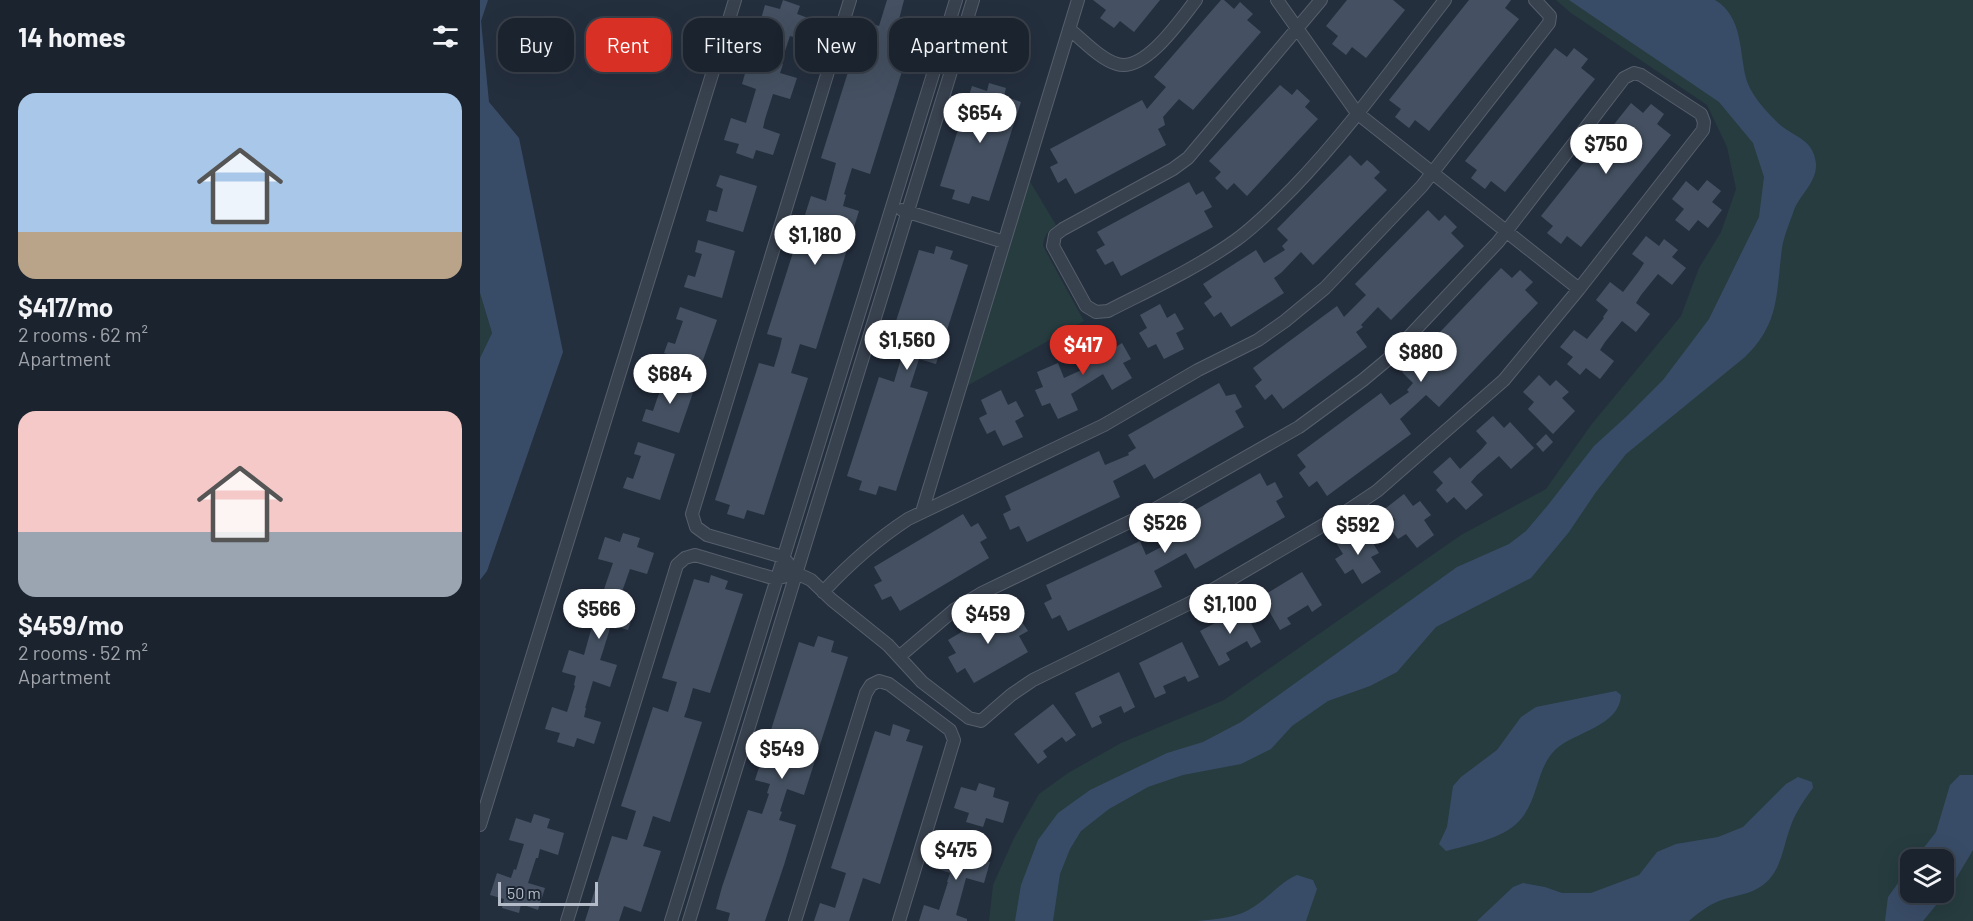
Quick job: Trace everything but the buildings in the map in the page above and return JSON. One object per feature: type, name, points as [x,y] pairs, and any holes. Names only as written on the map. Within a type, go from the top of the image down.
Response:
[{"type":"street","points":[[480,825],[735,0]]},
{"type":"street","points":[[850,0],[692,514],[696,527],[707,535],[783,557],[796,573],[811,580],[900,656],[921,682],[969,718],[981,721],[1033,680],[1190,603],[1344,513],[1369,496],[1427,449],[1504,380],[1579,289],[1703,130],[1704,122],[1701,114],[1641,75],[1634,74],[1624,78],[1506,231],[1387,360],[1299,427],[1150,512],[982,593],[954,610],[900,656]]},
{"type":"street","points":[[671,921],[956,0]]},
{"type":"street","points":[[689,921],[973,0]]},
{"type":"street","points":[[921,512],[1078,0]]},
{"type":"street","points":[[1069,29],[1106,58],[1118,65],[1128,65],[1139,62],[1163,41],[1196,0]]},
{"type":"street","points":[[1276,0],[1357,113],[1579,289]]},
{"type":"street","points":[[1321,0],[1188,158],[1173,169],[1063,229],[1055,236],[1053,246],[1086,306],[1096,312],[1108,311],[1209,258],[1263,218],[1310,170],[1445,0]]},
{"type":"street","points":[[823,592],[851,562],[882,537],[921,512],[1104,425],[1198,370],[1258,340],[1325,288],[1432,173],[1549,23],[1550,16],[1535,0]]},
{"type":"street","points":[[892,207],[1004,242]]},
{"type":"street","points":[[567,921],[678,565],[685,558],[695,555],[776,579],[796,573]]},
{"type":"street","points":[[795,921],[866,693],[871,685],[879,681],[889,684],[950,730],[954,740],[899,921]]},
{"type":"green space","points":[[1556,0],[1973,0],[1973,921],[989,921],[993,885],[1014,838],[1039,794],[1068,773],[1121,743],[1224,700],[1461,535],[1546,489],[1591,425],[1681,316],[1699,268],[1721,232],[1736,189],[1727,147],[1707,105],[1571,13]]},
{"type":"green space","points":[[1029,180],[1056,225],[1047,234],[1043,246],[1084,321],[965,387]]},
{"type":"green space","points":[[480,293],[492,333],[480,358]]},
{"type":"water","points":[[480,0],[488,0],[481,21],[489,102],[519,138],[563,352],[487,571],[480,580],[480,358],[492,333],[480,293]]},
{"type":"water","points":[[1569,0],[1715,0],[1731,15],[1738,35],[1746,78],[1755,96],[1777,122],[1807,143],[1811,149],[1816,171],[1795,207],[1785,235],[1777,294],[1771,320],[1765,332],[1745,357],[1626,454],[1596,492],[1569,532],[1531,578],[1436,627],[1397,672],[1370,686],[1328,701],[1292,726],[1271,749],[1241,764],[1183,775],[1148,787],[1109,809],[1081,831],[1070,849],[1060,874],[1053,921],[1015,921],[1021,885],[1038,840],[1058,813],[1090,790],[1167,753],[1203,742],[1241,722],[1457,567],[1509,544],[1526,531],[1594,446],[1663,380],[1709,319],[1759,217],[1764,177],[1753,143],[1719,102]]},
{"type":"water","points":[[1616,691],[1621,695],[1619,706],[1613,714],[1595,727],[1564,743],[1549,757],[1529,807],[1515,825],[1491,838],[1446,851],[1439,844],[1447,827],[1453,786],[1461,777],[1497,750],[1521,717],[1536,707]]},
{"type":"water","points":[[1960,775],[1973,775],[1973,850],[1954,882],[1954,849],[1923,849],[1936,832],[1950,785]]},
{"type":"water","points":[[1798,777],[1812,782],[1813,788],[1794,817],[1781,859],[1769,880],[1747,893],[1715,903],[1689,921],[1477,921],[1513,887],[1523,883],[1562,893],[1591,893],[1639,875],[1657,852],[1676,844],[1718,837],[1743,827],[1786,784]]},
{"type":"water","points":[[1297,875],[1313,880],[1317,889],[1306,921],[1197,921],[1242,913]]},
{"type":"water","points":[[1900,880],[1900,903],[1938,903],[1923,921],[1885,921],[1888,897]]}]
